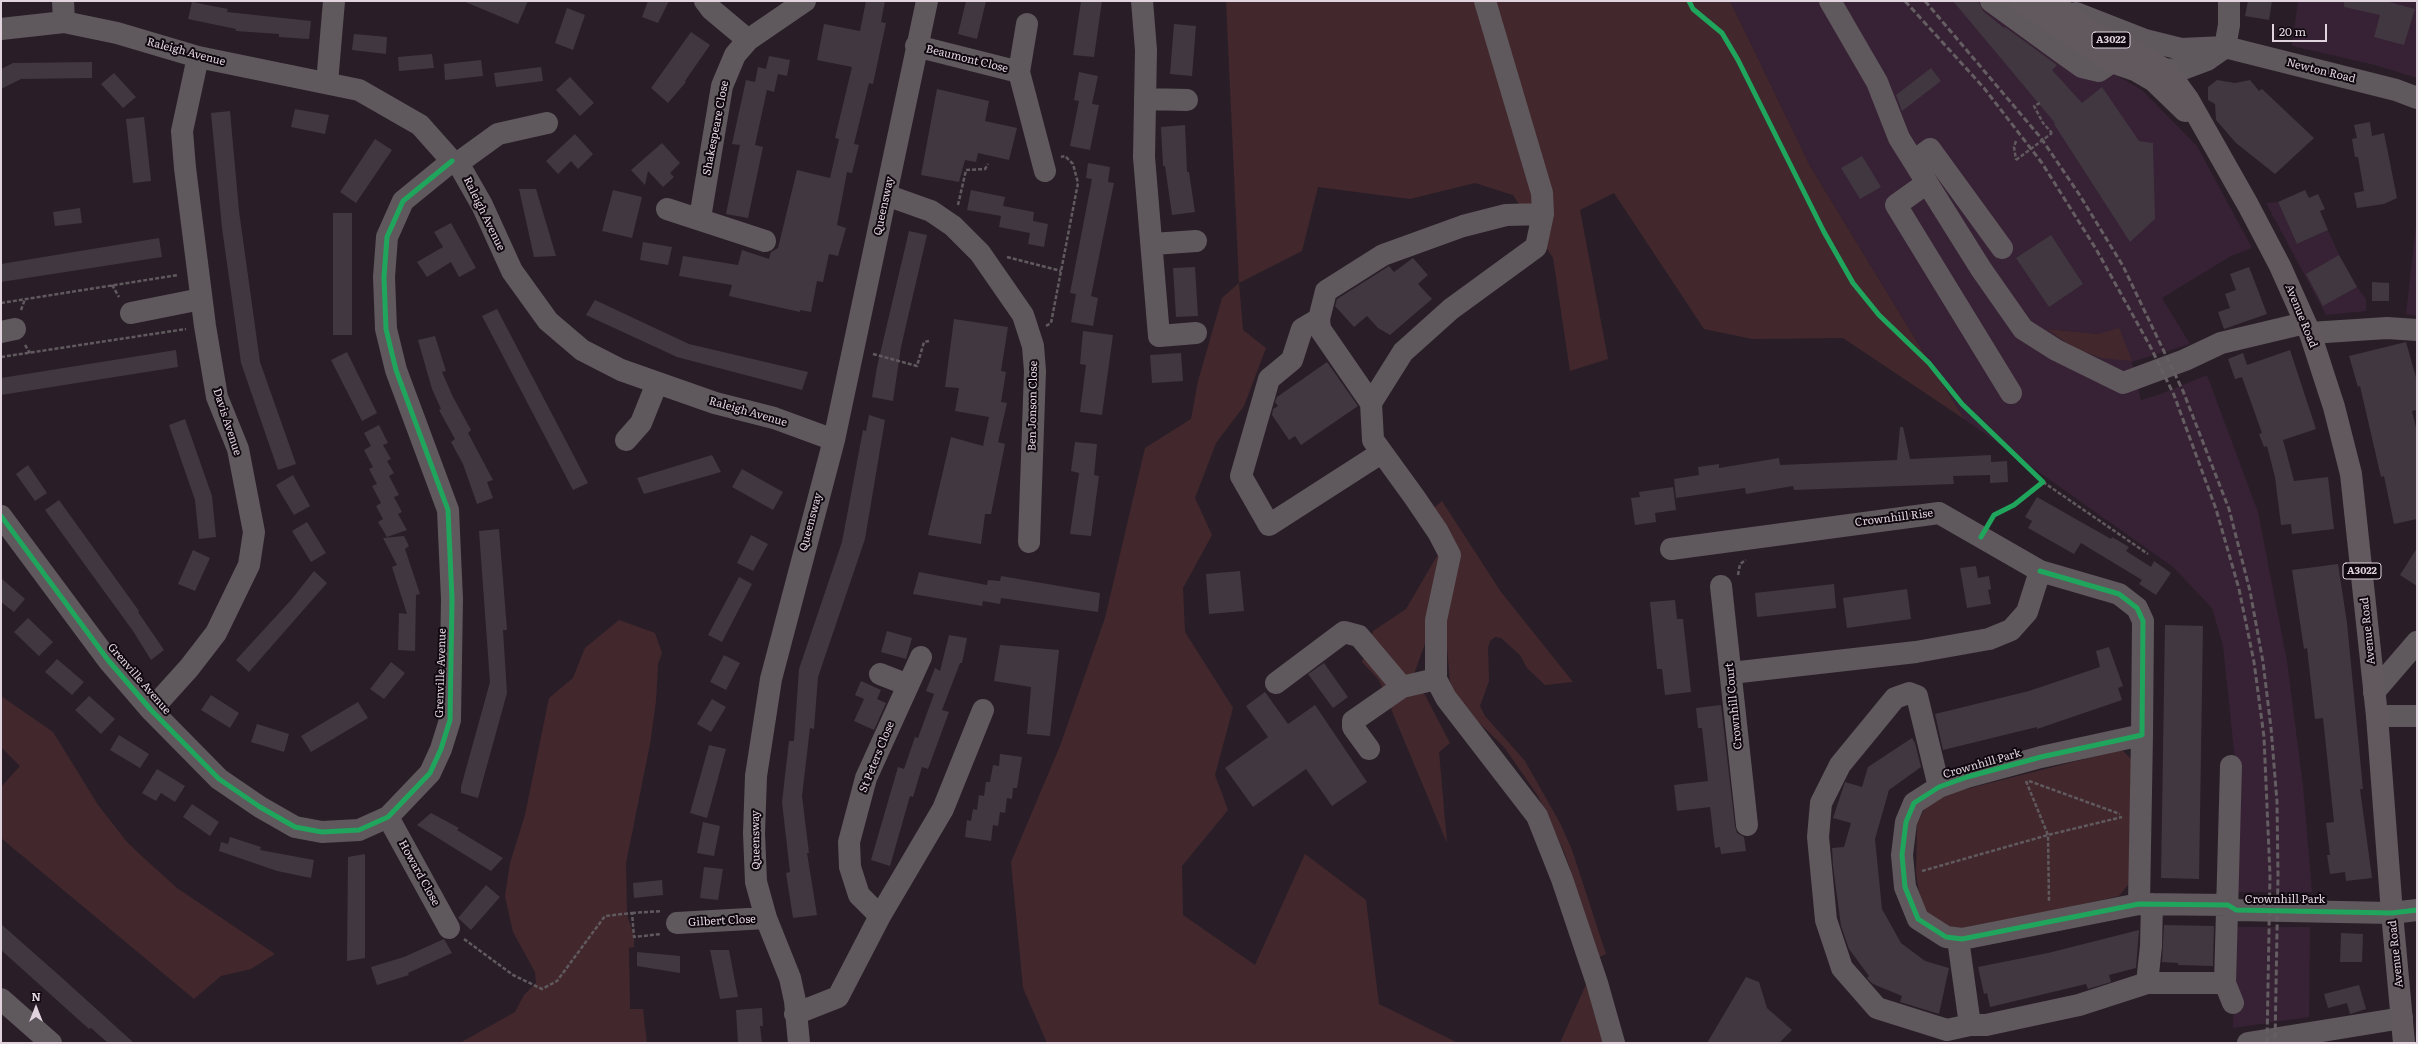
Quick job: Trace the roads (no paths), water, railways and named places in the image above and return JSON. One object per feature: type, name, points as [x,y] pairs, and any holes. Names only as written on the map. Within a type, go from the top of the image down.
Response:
[{"type":"main road","name":"A3022","points":[[2020,1],[2086,39]]},
{"type":"main road","name":"A3022","points":[[2055,4],[2086,39],[2110,59],[2135,70]]},
{"type":"main road","name":"Avenue Road","points":[[2110,59],[2167,71],[2188,99],[2277,259],[2308,328],[2334,407],[2351,474],[2377,716],[2392,913],[2404,1043]]},
{"type":"main road","name":"Avenue Road","points":[[2135,70],[2154,81],[2204,130]]},
{"type":"street","points":[[1,29],[64,22],[63,1]]},
{"type":"street","points":[[327,83],[334,1]]},
{"type":"street","points":[[705,1],[711,9],[748,40]]},
{"type":"street","name":"Shakespeare Close","points":[[700,218],[722,86],[735,55],[748,40],[805,1]]},
{"type":"street","name":"Queensway","points":[[799,1043],[790,978],[766,918],[756,882],[754,833],[756,776],[771,678],[834,440],[916,46],[927,1]]},
{"type":"street","points":[[1142,1],[1146,50],[1144,157],[1153,244],[1159,336],[1196,333]]},
{"type":"street","points":[[1371,403],[1403,352],[1451,308],[1536,247],[1543,214],[1542,193],[1485,1]]},
{"type":"street","points":[[1830,1],[1877,82],[1899,138],[1981,269],[2023,329],[2056,350],[2123,383],[2185,360],[2221,343],[2308,328],[2387,328],[2417,330]]},
{"type":"street","name":"Newton Road","points":[[1992,1],[2086,39],[2145,40],[2181,49],[2225,47],[2396,90],[2417,98]]},
{"type":"street","points":[[2188,99],[2194,75],[2208,60],[2225,47],[2229,25],[2229,1]]},
{"type":"street","name":"Raleigh Avenue","points":[[64,22],[118,33],[198,57],[359,90],[420,125],[455,162],[482,205],[512,271],[548,321],[582,350],[621,370],[657,383],[714,402],[774,418],[834,440]]},
{"type":"street","name":"Beaumont Close","points":[[1028,24],[1019,72],[1043,167]]},
{"type":"street","name":"Beaumont Close","points":[[916,46],[1019,72]]},
{"type":"street","name":"Davis Avenue","points":[[151,710],[189,668],[216,633],[249,565],[254,532],[238,449],[217,397],[201,299],[182,131],[198,57]]},
{"type":"street","points":[[2135,70],[2167,71],[2184,69],[2208,60]]},
{"type":"street","points":[[1145,99],[1187,100]]},
{"type":"street","name":"Grenville Avenue","points":[[1,516],[103,654],[151,710],[220,779],[260,807],[294,827],[322,832],[359,830],[388,817],[430,773],[441,749],[450,720],[452,599],[448,510],[396,370],[386,329],[384,277],[387,237],[403,201],[455,162],[498,134],[547,123]]},
{"type":"street","points":[[1914,162],[1930,149],[2002,248]]},
{"type":"street","points":[[1927,183],[1896,205],[2011,393]]},
{"type":"street","name":"Ben Jonson Close","points":[[886,195],[931,211],[953,226],[985,260],[1023,315],[1034,346],[1035,371],[1029,542]]},
{"type":"street","points":[[667,209],[700,218],[765,241]]},
{"type":"street","points":[[1543,214],[1506,215],[1463,226],[1383,255],[1326,291],[1319,319],[1320,329],[1371,403],[1373,440],[1438,532],[1450,555],[1436,620],[1436,679],[1446,698],[1537,816],[1564,886],[1597,983],[1614,1043]]},
{"type":"street","points":[[1153,244],[1196,241]]},
{"type":"street","points":[[131,313],[201,299]]},
{"type":"street","points":[[1319,319],[1302,329],[1292,360],[1269,379],[1241,476],[1269,525],[1382,453]]},
{"type":"street","points":[[626,440],[641,424],[657,383]]},
{"type":"street","name":"Crownhill Rise","points":[[1671,549],[1762,535],[1939,513],[2040,571]]},
{"type":"street","points":[[1731,673],[1916,652],[1989,639],[2011,630],[2027,612],[2040,571],[2119,594],[2137,608],[2143,621],[2142,735],[2146,904],[2151,946],[2147,983]]},
{"type":"street","name":"Crownhill Court","points":[[1721,586],[1747,825]]},
{"type":"street","points":[[1276,683],[1344,632],[1359,636],[1402,687]]},
{"type":"street","points":[[2374,692],[2417,642]]},
{"type":"street","name":"St Peters Close","points":[[880,916],[858,895],[850,867],[849,842],[866,778],[921,657]]},
{"type":"street","points":[[880,674],[908,685]]},
{"type":"street","points":[[1369,750],[1353,727],[1353,721],[1402,687],[1436,679]]},
{"type":"street","points":[[1939,787],[1917,696],[1909,693],[1896,698],[1840,765],[1821,803],[1818,837],[1826,920],[1842,968],[1877,1008],[1947,1030],[1970,1025],[1986,1024],[2079,1005],[2147,983],[2225,983]]},
{"type":"street","points":[[795,1014],[838,997],[880,916],[942,809],[983,710]]},
{"type":"street","points":[[2377,716],[2417,716]]},
{"type":"street","name":"Crownhill Park","points":[[2142,735],[2041,757],[1966,777],[1939,787],[1914,803],[1906,822],[1902,855],[1905,887],[1918,919],[1946,937],[1958,939],[2146,904],[2228,905],[2236,910],[2392,913],[2417,910]]},
{"type":"street","points":[[2232,766],[2225,983],[2233,1003]]},
{"type":"street","name":"Howard Close","points":[[388,817],[449,928]]},
{"type":"street","name":"Gilbert Close","points":[[677,923],[766,918]]},
{"type":"street","points":[[1958,939],[1970,1025]]},
{"type":"street","points":[[1,999],[51,1043]]},
{"type":"street","points":[[2248,1043],[2402,1018]]},
{"type":"railway","points":[[1905,1],[1984,88],[2042,163],[2096,249],[2150,346],[2174,395],[2216,509],[2239,589],[2254,662],[2264,737],[2270,875],[2267,1043]]},
{"type":"railway","points":[[1925,1],[2041,138],[2079,194],[2123,266],[2183,391],[2229,509],[2250,591],[2263,662],[2271,728],[2277,802],[2278,876],[2275,1043]]}]
